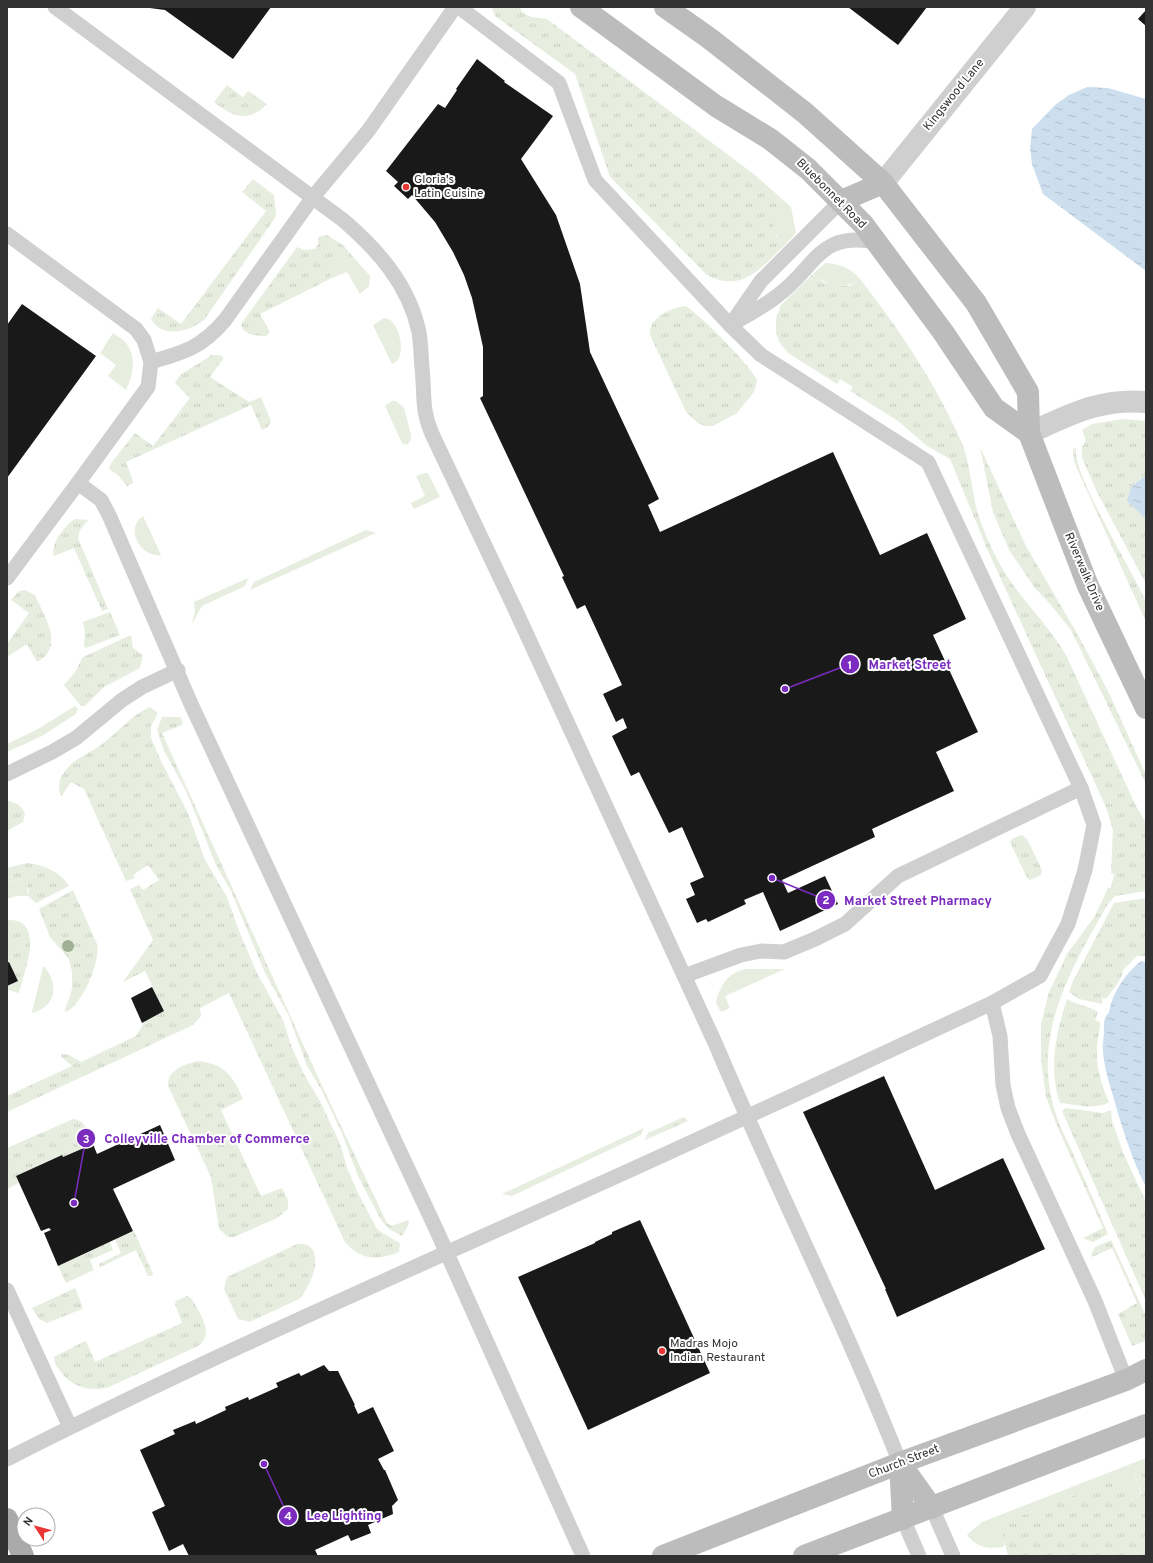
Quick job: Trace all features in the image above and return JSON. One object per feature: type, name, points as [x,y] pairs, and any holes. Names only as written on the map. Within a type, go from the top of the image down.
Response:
[{"type":"main road","points":[[7,1520],[23,1556]]},
{"type":"street","name":"Bluebonnet Road","points":[[581,7],[716,106],[770,138],[808,169],[863,224],[944,332],[994,408],[1029,433]]},
{"type":"street","points":[[666,7],[709,38],[805,113],[883,183],[976,303],[1024,385],[1028,392],[1029,433],[1087,407],[1124,402],[1146,402]]},
{"type":"street","name":"Kingswood Lane","points":[[883,183],[1025,7]]},
{"type":"street","points":[[841,201],[883,183]]},
{"type":"street","name":"Riverwalk Drive","points":[[1029,433],[1088,586],[1146,708]]},
{"type":"street","name":"Church Street","points":[[663,1556],[900,1463],[1126,1380],[1146,1370]]},
{"type":"street","points":[[804,1556],[1146,1426]]},
{"type":"street","points":[[900,1463],[932,1508]]},
{"type":"street","points":[[900,1463],[903,1519]]},
{"type":"lane","points":[[55,7],[313,197],[362,236],[380,254],[392,270],[403,290],[419,332],[425,418],[684,976],[746,1116],[869,1384],[900,1463]]},
{"type":"lane","points":[[152,362],[194,348],[211,336],[225,320],[313,197],[368,131],[455,7]]},
{"type":"lane","points":[[7,1459],[70,1427],[992,1003],[1040,976],[1068,924],[1085,870],[1094,825],[1081,788],[928,462],[761,355],[730,325],[595,180],[559,83],[459,7]]},
{"type":"lane","points":[[730,325],[761,281],[841,201]]},
{"type":"lane","points":[[7,234],[136,329],[144,340],[152,362],[148,387],[7,578]]},
{"type":"lane","points":[[730,325],[778,295],[831,245],[844,240],[859,239],[877,242]]},
{"type":"lane","points":[[78,483],[101,500],[110,515],[178,670],[191,704],[446,1253],[583,1556]]},
{"type":"lane","points":[[7,774],[52,752],[76,738],[122,700],[142,687],[178,670]]},
{"type":"lane","points":[[684,976],[741,955],[761,951],[784,952],[816,939],[846,924],[898,876],[1081,788]]},
{"type":"lane","points":[[992,1003],[1000,1036],[1003,1085],[1008,1108],[1018,1134],[1095,1301],[1126,1380]]},
{"type":"lane","points":[[7,1290],[70,1427]]},
{"type":"lane","points":[[932,1508],[953,1556]]},
{"type":"lane","points":[[903,1519],[919,1556]]},
{"type":"green space","points":[[492,7],[519,7],[528,16],[547,19],[755,175],[781,198],[777,203],[776,236],[783,247],[758,270],[740,280],[719,280],[707,275],[610,177],[575,74],[495,16]]},
{"type":"green space","points":[[227,85],[243,97],[248,91],[267,104],[260,110],[247,116],[240,116],[227,111],[214,102]]},
{"type":"green space","points":[[253,179],[274,195],[275,218],[204,320],[191,328],[176,332],[162,329],[151,319],[158,308],[181,324],[266,211],[242,192]]},
{"type":"green space","points":[[781,198],[791,207],[796,233],[783,247],[776,235],[773,222],[774,210]]},
{"type":"green space","points":[[327,235],[343,245],[354,258],[328,268],[332,278],[260,314],[270,332],[266,336],[254,335],[244,331],[241,324],[297,247],[304,250],[315,249],[318,244],[318,237]]},
{"type":"green space","points":[[354,258],[370,276],[369,286],[360,294],[347,272],[332,278],[328,268]]},
{"type":"green space","points":[[825,263],[844,267],[857,275],[860,279],[853,283],[841,286],[836,286],[825,282],[813,274]]},
{"type":"green space","points":[[813,274],[824,283],[849,286],[860,279],[889,317],[928,377],[961,441],[969,468],[978,514],[994,554],[1004,572],[1021,596],[1066,655],[1136,806],[1146,823],[1146,891],[1115,896],[1108,904],[1080,954],[1068,980],[1058,1006],[1051,1032],[1048,1060],[1050,1088],[1057,1117],[1108,1234],[1093,1242],[1083,1238],[1103,1228],[1057,1126],[1046,1097],[1041,1060],[1041,1024],[1049,992],[1067,954],[1095,916],[1108,888],[1111,888],[1114,874],[1111,873],[1113,830],[1106,807],[988,551],[950,459],[927,446],[898,421],[850,391],[853,387],[840,379],[837,384],[788,353],[780,343],[776,333],[776,318],[781,305]]},
{"type":"green space","points":[[685,306],[724,340],[746,365],[757,381],[754,392],[737,413],[713,426],[705,426],[698,423],[686,412],[650,335],[650,329],[656,319],[673,309]]},
{"type":"green space","points":[[384,318],[389,319],[394,324],[400,339],[400,355],[397,361],[392,364],[373,325]]},
{"type":"green space","points":[[113,333],[125,342],[132,354],[132,373],[126,390],[108,376],[116,365],[100,353]]},
{"type":"green space","points":[[212,355],[219,355],[223,357],[223,359],[210,377],[249,402],[261,397],[271,421],[268,427],[262,430],[251,405],[126,462],[133,481],[133,483],[127,486],[118,475],[109,469],[111,463],[135,433],[153,446],[190,398],[175,383],[180,375]]},
{"type":"green space","points":[[392,401],[396,401],[404,408],[411,435],[411,440],[407,445],[402,443],[385,406]]},
{"type":"green space","points":[[1123,419],[1146,421],[1146,475],[1131,487],[1139,512],[1146,519],[1146,584],[1097,492],[1082,458],[1082,447],[1086,440],[1082,430],[1092,424]]},
{"type":"green space","points":[[980,447],[1026,546],[1078,635],[1108,691],[1146,775],[1146,784],[1071,630],[1035,588],[1009,550],[993,512]]},
{"type":"green space","points":[[1076,448],[1077,461],[1083,479],[1146,602],[1146,622],[1074,462],[1073,449]]},
{"type":"green space","points":[[428,473],[440,497],[414,509],[411,503],[425,496],[416,476]]},
{"type":"green space","points":[[143,516],[161,555],[154,555],[147,552],[137,542],[135,528],[137,522]]},
{"type":"green space","points":[[75,519],[88,520],[80,530],[78,538],[108,609],[102,611],[74,548],[54,556],[54,546],[59,535]]},
{"type":"green space","points":[[366,530],[376,533],[250,590],[254,582]]},
{"type":"green space","points":[[248,578],[245,586],[202,606],[192,624],[195,611],[194,602]]},
{"type":"green space","points":[[25,590],[35,595],[50,631],[50,648],[46,656],[37,662],[27,644],[7,657],[7,644],[29,613],[11,600],[19,591]]},
{"type":"green space","points":[[110,612],[120,635],[86,648],[84,646],[85,632],[83,622]]},
{"type":"green space","points":[[131,635],[133,648],[143,655],[140,668],[104,687],[85,706],[81,706],[64,685],[75,672],[83,657]]},
{"type":"green space","points":[[75,706],[78,709],[76,714],[42,736],[7,752],[7,744],[38,729]]},
{"type":"green space","points":[[150,707],[158,713],[151,726],[151,738],[188,813],[205,860],[227,897],[239,931],[257,973],[283,1020],[292,1048],[305,1076],[321,1103],[341,1146],[347,1168],[358,1193],[377,1229],[400,1243],[399,1252],[384,1257],[370,1257],[357,1252],[345,1242],[229,993],[200,1008],[201,1016],[193,1025],[7,1112],[7,1096],[72,1066],[60,1056],[62,1054],[69,1055],[81,1062],[136,1036],[145,1021],[164,1011],[145,971],[123,982],[153,940],[130,889],[139,885],[143,890],[159,880],[148,865],[133,875],[135,878],[126,881],[84,789],[71,782],[61,797],[59,790],[60,781],[68,767],[98,747],[137,714]]},
{"type":"green space","points":[[162,717],[180,717],[183,723],[182,725],[162,733],[323,1088],[387,1223],[392,1226],[408,1220],[409,1224],[402,1236],[389,1229],[381,1220],[358,1176],[341,1131],[321,1089],[307,1066],[289,1016],[265,973],[231,891],[217,867],[186,791],[164,751],[157,730]]},
{"type":"green space","points":[[7,800],[19,805],[25,813],[23,822],[7,831]]},
{"type":"green space","points":[[1021,835],[1027,839],[1042,870],[1041,875],[1030,880],[1027,878],[1010,842],[1012,839]]},
{"type":"green space","points":[[27,863],[39,865],[51,870],[61,876],[69,886],[36,903],[28,896],[29,890],[21,879],[7,882],[7,868]]},
{"type":"green space","points":[[21,879],[27,881],[28,896],[16,896],[7,899],[7,882]]},
{"type":"green space","points":[[73,890],[97,944],[97,952],[93,971],[84,992],[72,1008],[66,1012],[65,1010],[72,989],[72,972],[69,959],[50,937],[39,909]]},
{"type":"green space","points":[[1146,898],[1146,956],[1137,956],[1123,970],[1123,973],[1111,993],[1106,999],[1102,998],[1102,1004],[1079,999],[1069,992],[1073,981],[1114,903]]},
{"type":"green space","points":[[7,920],[19,922],[26,928],[30,937],[28,961],[19,993],[8,990],[7,986],[18,981],[9,962],[7,963]]},
{"type":"green space","points":[[43,967],[45,967],[52,981],[53,994],[47,1005],[33,1013],[32,1012]]},
{"type":"green space","points":[[746,969],[785,969],[725,996],[730,1008],[721,1012],[716,1003],[722,986],[735,973]]},
{"type":"green space","points":[[1067,999],[1098,1012],[1095,1020],[1100,1022],[1097,1046],[1097,1063],[1104,1090],[1109,1102],[1103,1105],[1091,1107],[1060,1103],[1054,1077],[1054,1064],[1057,1038]]},
{"type":"green space","points":[[198,1061],[215,1065],[227,1072],[236,1084],[243,1099],[221,1110],[261,1196],[282,1188],[288,1200],[288,1209],[277,1218],[234,1237],[228,1237],[219,1229],[211,1177],[168,1086],[168,1080],[174,1072],[183,1066]]},
{"type":"green space","points":[[1066,1108],[1103,1113],[1111,1110],[1112,1121],[1124,1155],[1146,1202],[1146,1301],[1062,1111]]},
{"type":"green space","points":[[684,1117],[688,1121],[645,1140],[648,1133]]},
{"type":"green space","points":[[73,1119],[81,1121],[84,1124],[94,1143],[63,1157],[61,1155],[16,1176],[19,1183],[7,1189],[7,1148]]},
{"type":"green space","points":[[644,1128],[641,1135],[512,1196],[502,1194]]},
{"type":"green space","points":[[134,1231],[153,1274],[152,1276],[148,1276],[136,1250],[100,1267],[99,1264],[121,1253],[115,1239]]},
{"type":"green space","points":[[1111,1240],[1146,1316],[1146,1341],[1132,1346],[1118,1314],[1137,1303],[1112,1248],[1092,1257],[1091,1255],[1095,1247]]},
{"type":"green space","points":[[110,1242],[113,1250],[90,1260],[94,1270],[66,1283],[58,1266]]},
{"type":"green space","points":[[297,1244],[307,1245],[313,1250],[315,1257],[313,1276],[304,1293],[299,1299],[250,1322],[238,1319],[224,1289],[227,1277]]},
{"type":"green space","points":[[75,1288],[82,1305],[82,1309],[47,1323],[39,1319],[32,1308]]},
{"type":"green space","points":[[187,1296],[192,1299],[202,1317],[206,1330],[206,1336],[198,1346],[107,1388],[100,1389],[80,1387],[70,1381],[57,1366],[54,1357],[83,1342],[86,1341],[95,1362],[182,1323],[175,1304],[176,1301]]},
{"type":"green space","points":[[1146,1458],[1146,1468],[1134,1473],[1142,1496],[1130,1500],[1128,1499],[1119,1479],[998,1524],[1005,1544],[1003,1547],[983,1547],[975,1543],[967,1535],[982,1522]]},
{"type":"green space","points":[[1146,1468],[1146,1556],[1008,1556],[998,1524],[1120,1478],[1130,1500],[1141,1496],[1142,1494],[1134,1473]]},
{"type":"water","points":[[1087,87],[1108,88],[1146,99],[1146,271],[1043,194],[1032,164],[1030,148],[1032,129],[1055,105],[1069,95]]},
{"type":"water","points":[[1146,475],[1146,519],[1127,501],[1131,487]]},
{"type":"water","points":[[1141,961],[1146,962],[1146,1187],[1133,1159],[1120,1120],[1107,1073],[1103,1049],[1104,1021],[1109,1013],[1116,991],[1135,966]]},
{"type":"building","points":[[142,7],[271,7],[233,59],[165,10]]},
{"type":"building","points":[[848,7],[927,7],[898,45]]},
{"type":"building","points":[[1146,10],[1146,26],[1138,19]]},
{"type":"building","points":[[477,59],[505,81],[504,82],[553,116],[521,159],[556,215],[580,284],[590,352],[659,499],[648,505],[660,532],[833,452],[880,555],[927,533],[966,619],[933,635],[978,732],[936,752],[954,791],[872,829],[875,837],[782,880],[788,893],[825,876],[838,904],[780,931],[763,892],[744,900],[746,904],[708,922],[706,919],[697,923],[686,899],[695,895],[690,883],[704,877],[682,827],[669,833],[639,772],[631,776],[612,736],[627,728],[623,718],[616,722],[603,694],[622,685],[585,605],[577,609],[562,577],[564,576],[480,398],[483,396],[483,347],[472,298],[464,275],[453,252],[435,222],[412,195],[408,199],[394,186],[398,182],[386,171],[438,104],[445,108]]},
{"type":"building","points":[[22,304],[96,356],[7,478],[7,325]]},
{"type":"building","points":[[9,962],[18,981],[7,986],[7,963]]},
{"type":"building","points":[[152,987],[164,1011],[142,1023],[131,998]]},
{"type":"building","points":[[884,1076],[935,1190],[1003,1158],[1045,1249],[897,1317],[886,1289],[803,1112]]},
{"type":"building","points":[[160,1125],[175,1160],[113,1189],[133,1231],[58,1266],[44,1233],[51,1230],[49,1228],[41,1231],[16,1176],[62,1155],[63,1157],[93,1144],[97,1154]]},
{"type":"building","points":[[640,1220],[710,1373],[588,1430],[518,1277],[595,1243],[612,1234],[612,1232]]},
{"type":"building","points":[[324,1365],[329,1371],[338,1371],[358,1414],[373,1407],[394,1451],[378,1459],[385,1470],[398,1500],[392,1506],[393,1514],[368,1525],[371,1533],[351,1541],[348,1535],[315,1550],[318,1556],[189,1556],[183,1544],[169,1551],[152,1512],[165,1506],[140,1450],[175,1434],[173,1430],[195,1421],[196,1424],[226,1410],[225,1407],[248,1397],[249,1400],[278,1387],[276,1383],[299,1373],[301,1376]]},
{"type":"place","name":"Gloria's Latin Cuisine","points":[[406,187]]},
{"type":"place","name":"Market Street","points":[[785,689]]},
{"type":"place","name":"Market Street Pharmacy","points":[[772,878]]},
{"type":"place","name":"Colleyville Chamber of Commerce","points":[[74,1203]]},
{"type":"place","name":"Madras Mojo Indian Restaurant","points":[[662,1351]]},
{"type":"place","name":"Lee Lighting","points":[[264,1464]]}]
